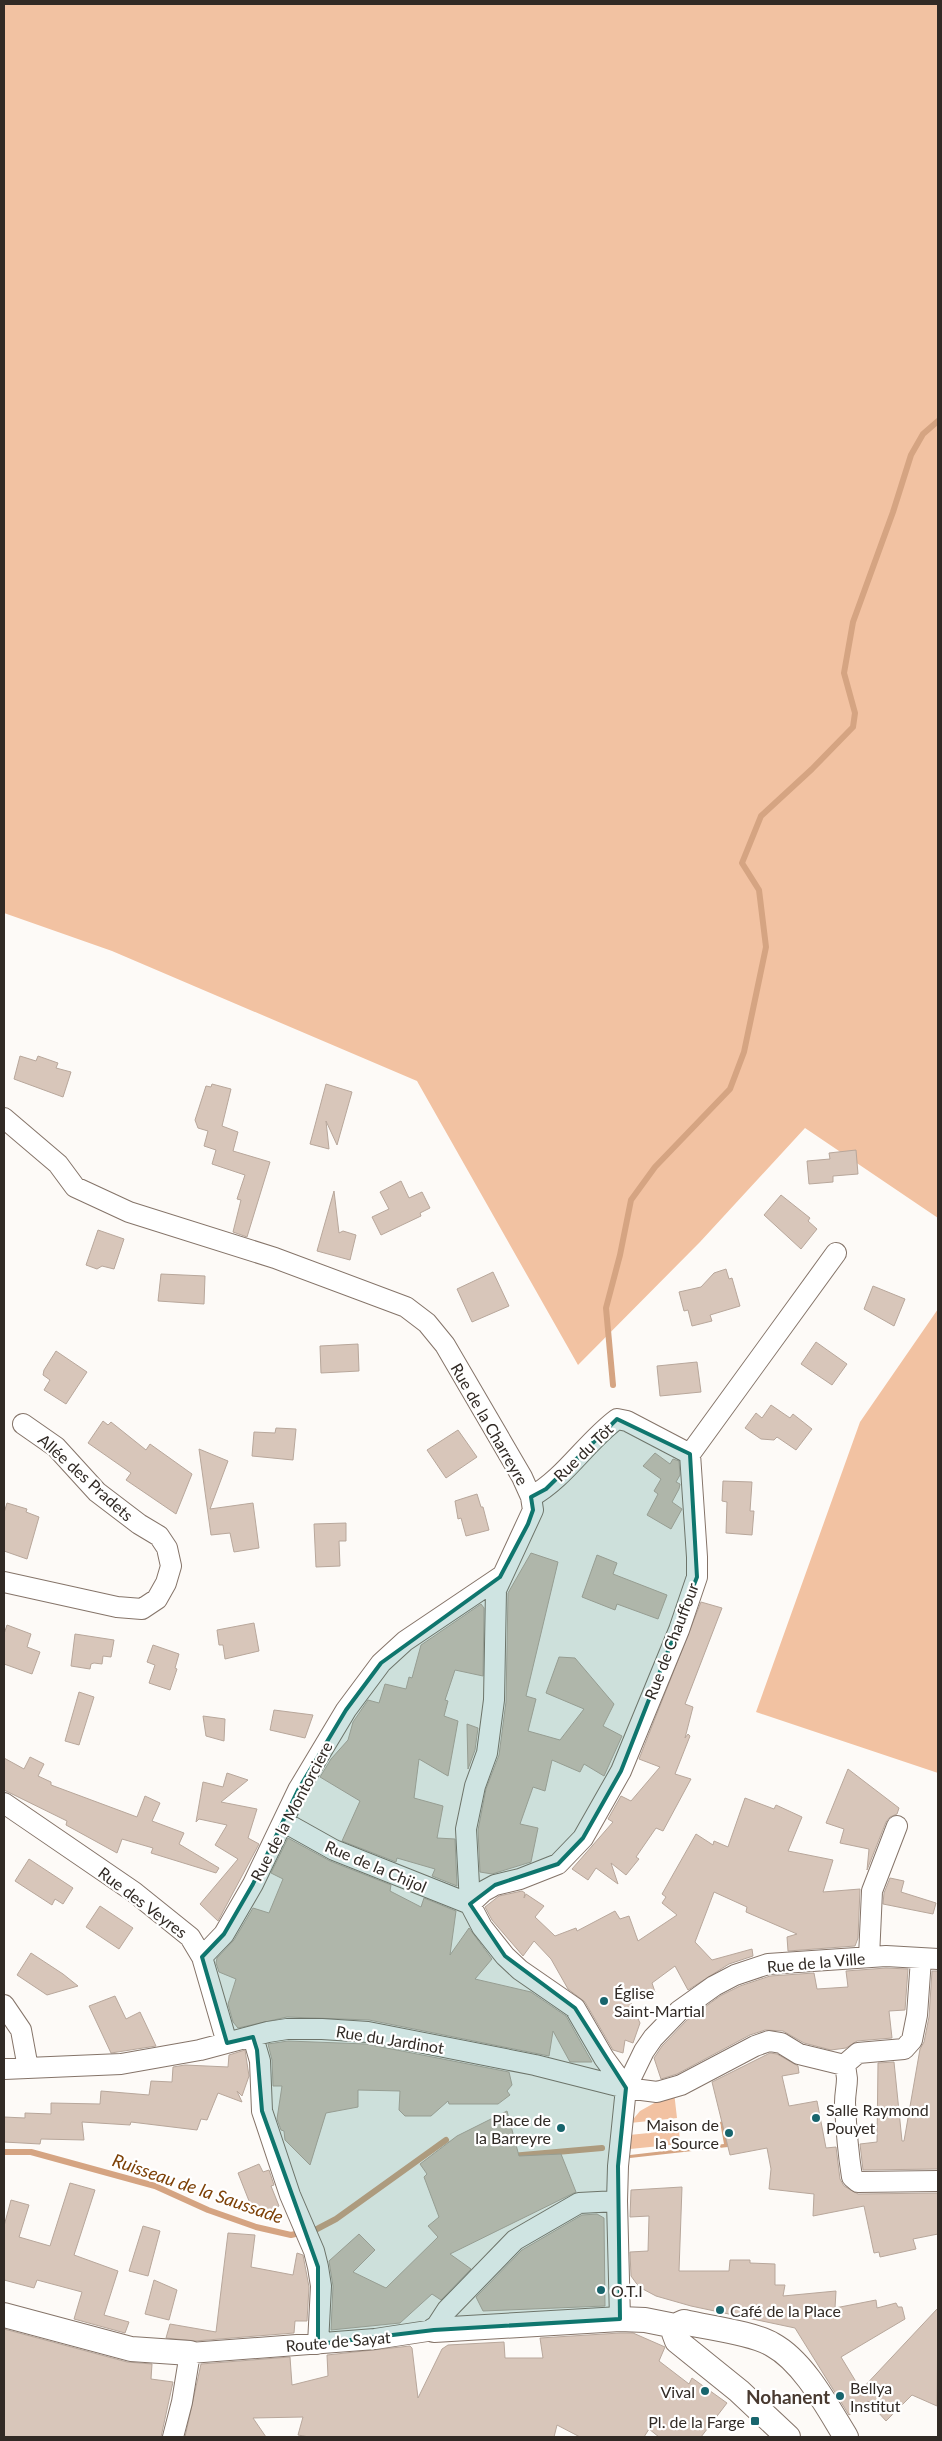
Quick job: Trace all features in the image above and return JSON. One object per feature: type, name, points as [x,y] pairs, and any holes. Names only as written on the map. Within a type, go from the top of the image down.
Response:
[{"type":"street","name":"Rue de la Charreyre","points":[[4,1118],[58,1164],[75,1187],[129,1212],[275,1258],[406,1306],[427,1322],[445,1345],[522,1477],[531,1497],[533,1510],[528,1524],[500,1577],[496,1590],[494,1700],[487,1753],[475,1786],[466,1829],[470,1904],[482,1927],[505,1956],[520,1970],[575,2008],[604,2058],[626,2088]]},
{"type":"street","points":[[690,1454],[836,1253]]},
{"type":"street","name":"Rue du Tôt","points":[[531,1497],[546,1489],[605,1428],[617,1419],[627,1420],[690,1454]]},
{"type":"street","name":"Allée des Pradets","points":[[4,1582],[117,1607],[142,1609],[157,1599],[166,1584],[171,1566],[167,1548],[159,1536],[139,1524],[97,1492],[56,1447],[23,1424]]},
{"type":"street","name":"Rue de Chauffour","points":[[470,1904],[484,1891],[495,1886],[520,1880],[558,1864],[583,1838],[621,1771],[679,1630],[697,1577],[690,1454]]},
{"type":"street","name":"Rue de la Montorciere","points":[[202,1957],[224,1934],[253,1884],[298,1790],[341,1718],[380,1663],[405,1641],[500,1577]]},
{"type":"street","name":"Rue des Veyres","points":[[4,1803],[134,1892],[190,1937],[202,1957],[227,2043]]},
{"type":"street","name":"Rue de la Chijol","points":[[284,1822],[334,1850],[470,1904]]},
{"type":"street","points":[[869,1957],[872,1891],[897,1826]]},
{"type":"street","name":"Rue de la Ville","points":[[626,2088],[644,2051],[653,2038],[679,2012],[714,1986],[735,1975],[768,1964],[886,1956],[930,1959]]},
{"type":"street","points":[[930,1959],[912,2040],[904,2049],[858,2052],[844,2065],[849,2076],[845,2100],[848,2152],[852,2176],[858,2182],[938,2181]]},
{"type":"street","points":[[4,2005],[21,2030],[28,2068]]},
{"type":"street","name":"Rue du Jardinot","points":[[4,2069],[121,2064],[200,2050],[287,2029],[368,2032],[535,2065],[626,2088],[657,2092],[681,2085],[755,2046],[770,2041],[781,2043],[800,2054],[844,2065]]},
{"type":"street","points":[[253,2037],[260,2061],[262,2110],[287,2187],[309,2238],[321,2286],[318,2344]]},
{"type":"street","points":[[620,2319],[617,2201],[618,2166],[626,2088]]},
{"type":"street","points":[[434,2330],[447,2310],[515,2240],[578,2203],[617,2201]]},
{"type":"street","name":"Route de Sayat","points":[[4,2315],[131,2349],[190,2352],[376,2339],[434,2330],[620,2319],[654,2321],[676,2326],[684,2322],[756,2338],[773,2344],[786,2354],[812,2384],[846,2437]]},
{"type":"street","points":[[676,2326],[674,2333],[677,2341],[739,2391],[788,2437]]},
{"type":"street","points":[[173,2437],[182,2402],[190,2352]]},
{"type":"highlighted area","points":[[617,1419],[690,1454],[697,1577],[621,1771],[583,1838],[558,1864],[495,1885],[470,1904],[505,1956],[575,2008],[626,2088],[618,2166],[620,2319],[434,2330],[318,2344],[318,2267],[262,2111],[257,2050],[253,2037],[227,2043],[202,1957],[224,1934],[253,1884],[298,1790],[346,1710],[381,1663],[500,1577],[528,1524],[533,1510],[531,1497],[546,1489]]},
{"type":"shaded area","points":[[4,4],[938,4],[938,1218],[805,1128],[700,1242],[578,1365],[417,1081],[112,951],[4,913]]},
{"type":"shaded area","points":[[938,1309],[938,1773],[756,1712],[860,1422]]},
{"type":"shaded area","points":[[674,2092],[677,2118],[630,2123],[640,2111]]},
{"type":"shaded area","points":[[723,2121],[728,2147],[630,2158],[630,2155],[724,2144],[720,2122]]},
{"type":"shaded area","points":[[679,2130],[680,2144],[630,2149],[629,2135]]},
{"type":"building","points":[[20,1056],[36,1061],[38,1056],[58,1063],[56,1068],[71,1072],[63,1097],[14,1079]]},
{"type":"building","points":[[212,1084],[231,1089],[222,1126],[238,1132],[233,1151],[270,1162],[247,1237],[233,1232],[241,1200],[237,1199],[245,1175],[212,1164],[216,1150],[204,1146],[208,1131],[198,1128],[195,1120],[206,1086],[211,1087]]},
{"type":"building","points":[[326,1084],[352,1092],[337,1145],[326,1121],[329,1149],[310,1144]]},
{"type":"building","points":[[856,1150],[858,1174],[833,1176],[833,1182],[809,1184],[807,1161],[830,1159],[829,1153]]},
{"type":"building","points":[[401,1181],[409,1198],[422,1192],[430,1208],[420,1213],[421,1216],[381,1235],[372,1217],[389,1209],[380,1192]]},
{"type":"building","points":[[334,1191],[339,1233],[343,1231],[356,1235],[350,1260],[317,1251]]},
{"type":"building","points":[[781,1195],[810,1218],[808,1221],[817,1229],[801,1249],[764,1215]]},
{"type":"building","points":[[98,1230],[124,1239],[114,1269],[102,1266],[97,1269],[86,1265]]},
{"type":"building","points":[[726,1269],[729,1279],[732,1278],[740,1306],[710,1315],[712,1321],[692,1326],[688,1310],[684,1311],[679,1292],[701,1287],[714,1273]]},
{"type":"building","points":[[493,1272],[509,1306],[472,1322],[457,1289]]},
{"type":"building","points":[[161,1274],[205,1276],[204,1304],[158,1301]]},
{"type":"building","points":[[873,1286],[905,1299],[894,1326],[864,1309]]},
{"type":"building","points":[[816,1342],[847,1364],[832,1385],[801,1364]]},
{"type":"building","points":[[358,1344],[359,1371],[321,1373],[320,1346]]},
{"type":"building","points":[[56,1351],[87,1372],[66,1404],[44,1390],[50,1380],[43,1375],[44,1370]]},
{"type":"building","points":[[697,1362],[701,1392],[660,1396],[657,1366]]},
{"type":"building","points":[[771,1405],[790,1418],[793,1414],[812,1429],[796,1450],[777,1437],[774,1440],[761,1439],[745,1428],[756,1413],[762,1418]]},
{"type":"building","points":[[103,1421],[108,1425],[111,1422],[146,1450],[150,1444],[192,1474],[176,1514],[126,1480],[131,1473],[88,1443]]},
{"type":"building","points":[[276,1428],[296,1429],[293,1460],[252,1456],[254,1432],[275,1433]]},
{"type":"building","points":[[458,1430],[477,1457],[446,1478],[427,1450]]},
{"type":"building","points":[[199,1449],[228,1461],[210,1509],[253,1503],[259,1548],[234,1552],[230,1533],[211,1535]]},
{"type":"building","points":[[655,1453],[670,1464],[673,1459],[679,1461],[680,1475],[676,1482],[680,1484],[672,1502],[682,1509],[671,1529],[647,1515],[658,1494],[654,1491],[661,1479],[643,1466]]},
{"type":"building","points":[[723,1481],[752,1482],[750,1511],[754,1511],[752,1535],[726,1533],[727,1502],[722,1501]]},
{"type":"building","points":[[477,1494],[481,1507],[483,1507],[489,1530],[466,1536],[461,1518],[458,1519],[455,1501]]},
{"type":"building","points":[[7,1503],[27,1509],[26,1512],[39,1517],[27,1559],[4,1551],[4,1513]]},
{"type":"building","points":[[346,1523],[346,1541],[339,1541],[340,1566],[316,1567],[314,1524]]},
{"type":"building","points":[[531,1553],[558,1562],[526,1696],[536,1699],[528,1731],[560,1740],[584,1709],[546,1693],[559,1657],[575,1658],[614,1704],[603,1726],[622,1736],[604,1776],[584,1764],[580,1772],[552,1760],[545,1791],[533,1787],[520,1824],[538,1828],[531,1862],[492,1874],[480,1872],[478,1830],[486,1789],[499,1755],[506,1702],[508,1593]]},
{"type":"building","points":[[597,1555],[617,1563],[613,1574],[667,1595],[658,1619],[617,1604],[615,1610],[582,1597]]},
{"type":"building","points":[[701,1602],[722,1608],[685,1704],[693,1707],[685,1738],[688,1734],[690,1736],[675,1774],[691,1779],[663,1831],[656,1828],[636,1857],[639,1859],[626,1875],[611,1863],[618,1884],[596,1868],[588,1880],[572,1869],[613,1822],[608,1819],[621,1796],[631,1801],[660,1767],[639,1759]]},
{"type":"building","points":[[481,1604],[484,1608],[483,1676],[455,1670],[445,1700],[448,1701],[444,1716],[458,1721],[448,1776],[419,1759],[414,1798],[443,1806],[437,1838],[455,1839],[457,1886],[432,1876],[435,1869],[397,1858],[396,1862],[342,1841],[360,1801],[320,1777],[331,1759],[348,1740],[353,1722],[368,1700],[379,1703],[385,1684],[406,1689],[409,1677],[412,1678],[421,1645]]},
{"type":"building","points":[[254,1623],[259,1651],[225,1659],[223,1645],[219,1645],[217,1630]]},
{"type":"building","points":[[7,1625],[31,1634],[27,1647],[40,1652],[32,1674],[4,1664],[4,1634]]},
{"type":"building","points":[[75,1634],[114,1640],[111,1657],[103,1656],[102,1664],[91,1664],[90,1669],[71,1666]]},
{"type":"building","points":[[153,1645],[179,1654],[175,1668],[177,1669],[170,1690],[149,1683],[155,1665],[147,1662]]},
{"type":"building","points":[[79,1692],[94,1697],[79,1745],[65,1741]]},
{"type":"building","points":[[274,1710],[313,1715],[305,1738],[270,1730]]},
{"type":"building","points":[[203,1716],[225,1719],[224,1741],[206,1736]]},
{"type":"building","points":[[467,1724],[478,1728],[475,1750],[468,1769]]},
{"type":"building","points":[[30,1757],[44,1764],[38,1776],[51,1782],[51,1785],[137,1817],[145,1796],[160,1803],[152,1821],[184,1833],[179,1844],[219,1868],[216,1873],[151,1853],[153,1848],[122,1839],[117,1853],[66,1825],[67,1821],[4,1790],[4,1758],[24,1769]]},
{"type":"building","points":[[848,1769],[899,1808],[897,1814],[890,1817],[886,1822],[867,1870],[869,1849],[840,1843],[844,1829],[826,1823]]},
{"type":"building","points":[[227,1773],[248,1780],[221,1802],[257,1809],[248,1838],[259,1844],[218,1921],[200,1904],[238,1859],[215,1845],[227,1825],[199,1819],[196,1822],[203,1782],[223,1787]]},
{"type":"building","points":[[745,1798],[774,1809],[776,1805],[802,1817],[788,1851],[833,1860],[823,1892],[860,1889],[858,1938],[855,1946],[788,1951],[787,1937],[797,1934],[746,1912],[747,1907],[714,1892],[695,1942],[712,1960],[752,1949],[753,1956],[729,1964],[688,1990],[675,1966],[652,1983],[655,1992],[630,2001],[640,2023],[633,2043],[625,2040],[623,2053],[613,2050],[585,2002],[568,1989],[551,1959],[534,1941],[523,1956],[492,1920],[485,1907],[499,1896],[522,1891],[525,1893],[524,1898],[526,1894],[544,1906],[535,1917],[555,1936],[576,1928],[577,1931],[615,1911],[620,1919],[629,1916],[638,1941],[677,1915],[662,1903],[666,1897],[662,1894],[696,1834],[713,1845],[714,1841],[728,1847]]},
{"type":"building","points":[[288,1838],[330,1861],[391,1885],[390,1891],[421,1907],[424,1898],[456,1911],[450,1955],[469,1928],[492,1959],[475,1979],[531,1992],[566,2016],[592,2062],[570,2062],[553,2031],[549,2056],[369,2020],[287,2017],[238,2028],[233,2022],[228,2004],[236,1979],[219,1972],[216,1963],[217,1958],[234,1940],[253,1908],[269,1913],[283,1879],[271,1873]]},
{"type":"building","points":[[29,1859],[73,1888],[63,1904],[55,1899],[52,1905],[15,1881]]},
{"type":"building","points":[[890,1878],[904,1881],[901,1892],[936,1903],[933,1914],[883,1904],[884,1893]]},
{"type":"building","points":[[100,1906],[133,1928],[119,1949],[86,1927]]},
{"type":"building","points":[[31,1953],[78,1986],[47,1995],[17,1975]]},
{"type":"building","points":[[886,1968],[908,1969],[905,2010],[889,2011],[892,2038],[857,2041],[846,2048],[831,2050],[804,2043],[783,2031],[765,2030],[750,2035],[677,2074],[661,2079],[654,2058],[662,2046],[687,2020],[720,1996],[740,1986],[770,1976],[814,1973],[817,1989],[848,1987],[846,1971]]},
{"type":"building","points":[[932,1971],[938,1971],[938,2169],[863,2170],[860,2144],[877,2142],[878,2063],[894,2062],[902,2141],[904,2141],[920,2049],[924,2042],[929,2017]]},
{"type":"building","points":[[115,1996],[126,2019],[140,2012],[156,2046],[111,2053],[89,2006]]},
{"type":"building","points":[[288,2041],[366,2044],[509,2072],[512,2085],[507,2091],[510,2095],[498,2104],[449,2104],[448,2101],[431,2116],[405,2116],[399,2110],[400,2091],[358,2090],[358,2107],[326,2113],[310,2165],[285,2140],[284,2131],[281,2130],[277,2119],[282,2086],[273,2086],[272,2060],[268,2044]]},
{"type":"building","points":[[245,2050],[249,2076],[242,2096],[237,2091],[242,2102],[218,2093],[207,2120],[201,2119],[197,2130],[131,2122],[130,2125],[82,2122],[84,2140],[41,2139],[40,2144],[4,2142],[4,2117],[25,2118],[25,2113],[51,2114],[51,2103],[100,2104],[101,2091],[149,2095],[151,2081],[172,2082],[173,2067],[185,2065],[228,2067],[229,2055]]},
{"type":"building","points":[[770,2053],[777,2054],[798,2066],[799,2073],[782,2076],[789,2106],[817,2101],[826,2148],[836,2147],[840,2179],[844,2186],[858,2194],[938,2193],[938,2234],[913,2239],[916,2249],[880,2257],[879,2252],[874,2253],[864,2206],[813,2216],[814,2194],[769,2189],[771,2169],[767,2148],[730,2155],[712,2082]]},
{"type":"building","points":[[507,2111],[519,2156],[561,2154],[576,2192],[450,2254],[471,2269],[441,2300],[432,2294],[400,2323],[331,2330],[333,2286],[329,2261],[359,2234],[375,2250],[353,2272],[386,2288],[438,2237],[428,2226],[439,2217],[424,2177],[427,2174],[420,2164],[457,2136]]},
{"type":"building","points":[[259,2164],[263,2172],[269,2170],[274,2185],[271,2186],[279,2206],[270,2210],[251,2206],[238,2173]]},
{"type":"building","points":[[70,2183],[95,2190],[74,2255],[118,2271],[104,2315],[129,2322],[125,2333],[74,2319],[82,2292],[37,2280],[34,2288],[4,2280],[4,2226],[11,2200],[29,2205],[19,2237],[50,2246]]},
{"type":"building","points":[[682,2187],[679,2271],[729,2271],[730,2260],[750,2260],[750,2263],[775,2264],[775,2285],[785,2285],[783,2296],[836,2291],[835,2308],[876,2300],[877,2308],[896,2303],[898,2307],[902,2307],[905,2319],[841,2357],[861,2390],[938,2308],[937,2406],[912,2395],[886,2421],[868,2401],[849,2415],[795,2328],[691,2306],[656,2296],[639,2287],[631,2276],[630,2252],[648,2251],[649,2216],[630,2217],[631,2190]]},
{"type":"building","points":[[597,2214],[604,2218],[605,2306],[483,2311],[476,2297],[522,2250],[582,2215]]},
{"type":"building","points":[[143,2226],[160,2231],[148,2276],[129,2271]]},
{"type":"building","points":[[228,2233],[255,2235],[251,2267],[293,2275],[297,2253],[303,2255],[309,2287],[307,2321],[295,2321],[294,2333],[195,2341],[166,2338],[170,2324],[216,2332]]},
{"type":"building","points":[[154,2280],[177,2290],[169,2320],[145,2314]]},
{"type":"building","points":[[4,2329],[127,2362],[152,2364],[151,2379],[173,2382],[161,2437],[4,2437]]},
{"type":"building","points":[[633,2333],[665,2347],[659,2361],[689,2384],[692,2378],[727,2403],[701,2437],[659,2437],[649,2429],[644,2437],[580,2437],[557,2425],[554,2437],[309,2437],[298,2435],[303,2417],[253,2418],[266,2437],[185,2437],[201,2364],[290,2357],[292,2385],[328,2376],[327,2355],[410,2346],[412,2348],[418,2398],[442,2349],[448,2345],[504,2342],[505,2358],[543,2358],[540,2338]]},
{"type":"waterway","points":[[613,1385],[606,1308],[620,1255],[631,1200],[655,1167],[730,1089],[744,1052],[766,947],[759,890],[742,863],[761,816],[812,769],[853,727],[855,713],[844,673],[853,622],[893,512],[911,455],[923,434],[938,421]]},
{"type":"waterway","name":"Ruisseau de la Saussade","points":[[4,2152],[31,2152],[155,2186],[208,2210],[256,2227],[291,2235],[317,2229],[336,2219],[446,2140]]},
{"type":"waterway","points":[[511,2156],[602,2148]]},
{"type":"place","name":"Église Saint-Martial","points":[[604,2001]]},
{"type":"place","name":"Salle Raymond Pouyet","points":[[816,2118]]},
{"type":"place","name":"Place de la Barreyre","points":[[561,2128]]},
{"type":"place","name":"Maison de la Source","points":[[729,2133]]},
{"type":"place","name":"O.T.I","points":[[601,2290]]},
{"type":"place","name":"Café de la Place","points":[[720,2310]]},
{"type":"place","name":"Vival","points":[[705,2391]]},
{"type":"place","name":"Bellya Institut","points":[[840,2396]]},
{"type":"place","name":"Pl. de la Farge","points":[[755,2421]]},
{"type":"district","name":"Nohanent","points":[[788,2396]]}]
